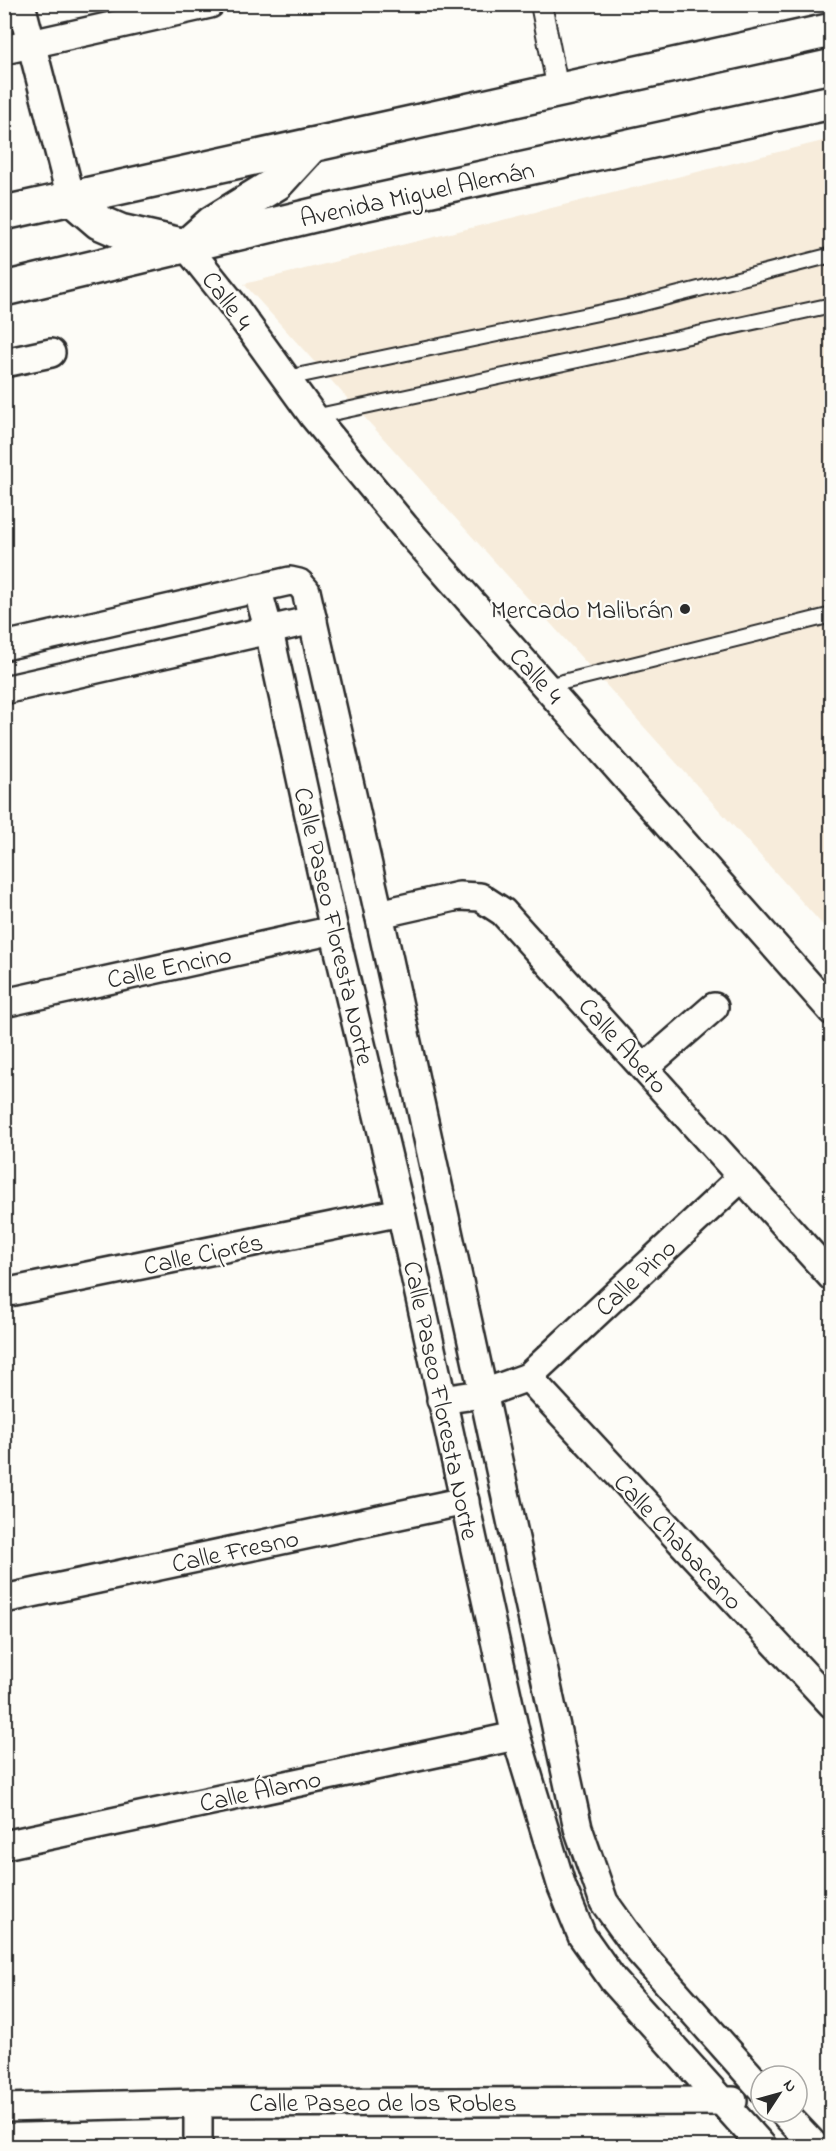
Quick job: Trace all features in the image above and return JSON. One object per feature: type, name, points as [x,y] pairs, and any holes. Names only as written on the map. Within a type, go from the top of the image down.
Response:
[{"type":"main road","points":[[4,213],[831,30]]},
{"type":"main road","name":"Avenida Miguel Alemán","points":[[4,289],[335,210],[831,102]]},
{"type":"main road","points":[[71,198],[99,222],[120,231],[186,246],[212,223],[277,183],[312,145]]},
{"type":"street","points":[[21,4],[71,198]]},
{"type":"street","points":[[4,50],[210,4]]},
{"type":"street","points":[[541,4],[558,90]]},
{"type":"street","name":"Calle 4","points":[[186,246],[314,417],[405,527],[831,1011]]},
{"type":"street","points":[[4,363],[51,353]]},
{"type":"street","name":"Calle Paseo Floresta Norte","points":[[749,2075],[640,1952],[604,1902],[578,1828],[379,914],[306,591],[299,583],[290,581],[257,588],[269,631],[334,930],[401,1212],[516,1736],[562,1887],[582,1936],[613,1980],[720,2102],[762,2146]]},
{"type":"street","points":[[4,646],[257,588]]},
{"type":"street","points":[[4,690],[313,620]]},
{"type":"street","name":"Calle Abeto","points":[[379,914],[459,896],[480,897],[503,912],[831,1277]]},
{"type":"street","name":"Calle Encino","points":[[4,1003],[334,930]]},
{"type":"street","points":[[644,1068],[714,1007]]},
{"type":"street","name":"Calle Pino","points":[[528,1377],[742,1177]]},
{"type":"street","name":"Calle Ciprés","points":[[4,1293],[401,1212]]},
{"type":"street","points":[[441,1400],[482,1394],[528,1377]]},
{"type":"street","name":"Calle Chabacano","points":[[528,1377],[831,1704]]},
{"type":"street","name":"Calle Fresno","points":[[4,1599],[465,1501]]},
{"type":"street","name":"Calle Álamo","points":[[4,1845],[516,1736]]},
{"type":"street","name":"Calle Paseo de los Robles","points":[[4,2108],[198,2103],[749,2101]]},
{"type":"street","points":[[198,2103],[198,2146]]},
{"type":"street","points":[[794,2124],[815,2146]]},
{"type":"lane","points":[[286,378],[636,305],[831,255]]},
{"type":"lane","points":[[314,417],[831,305]]},
{"type":"lane","points":[[547,686],[831,615]]},
{"type":"shaded area","name":"Mercado Malibrán","points":[[831,139],[831,934],[244,284]]},
{"type":"place","name":"Mercado Malibrán","points":[[685,609]]}]
